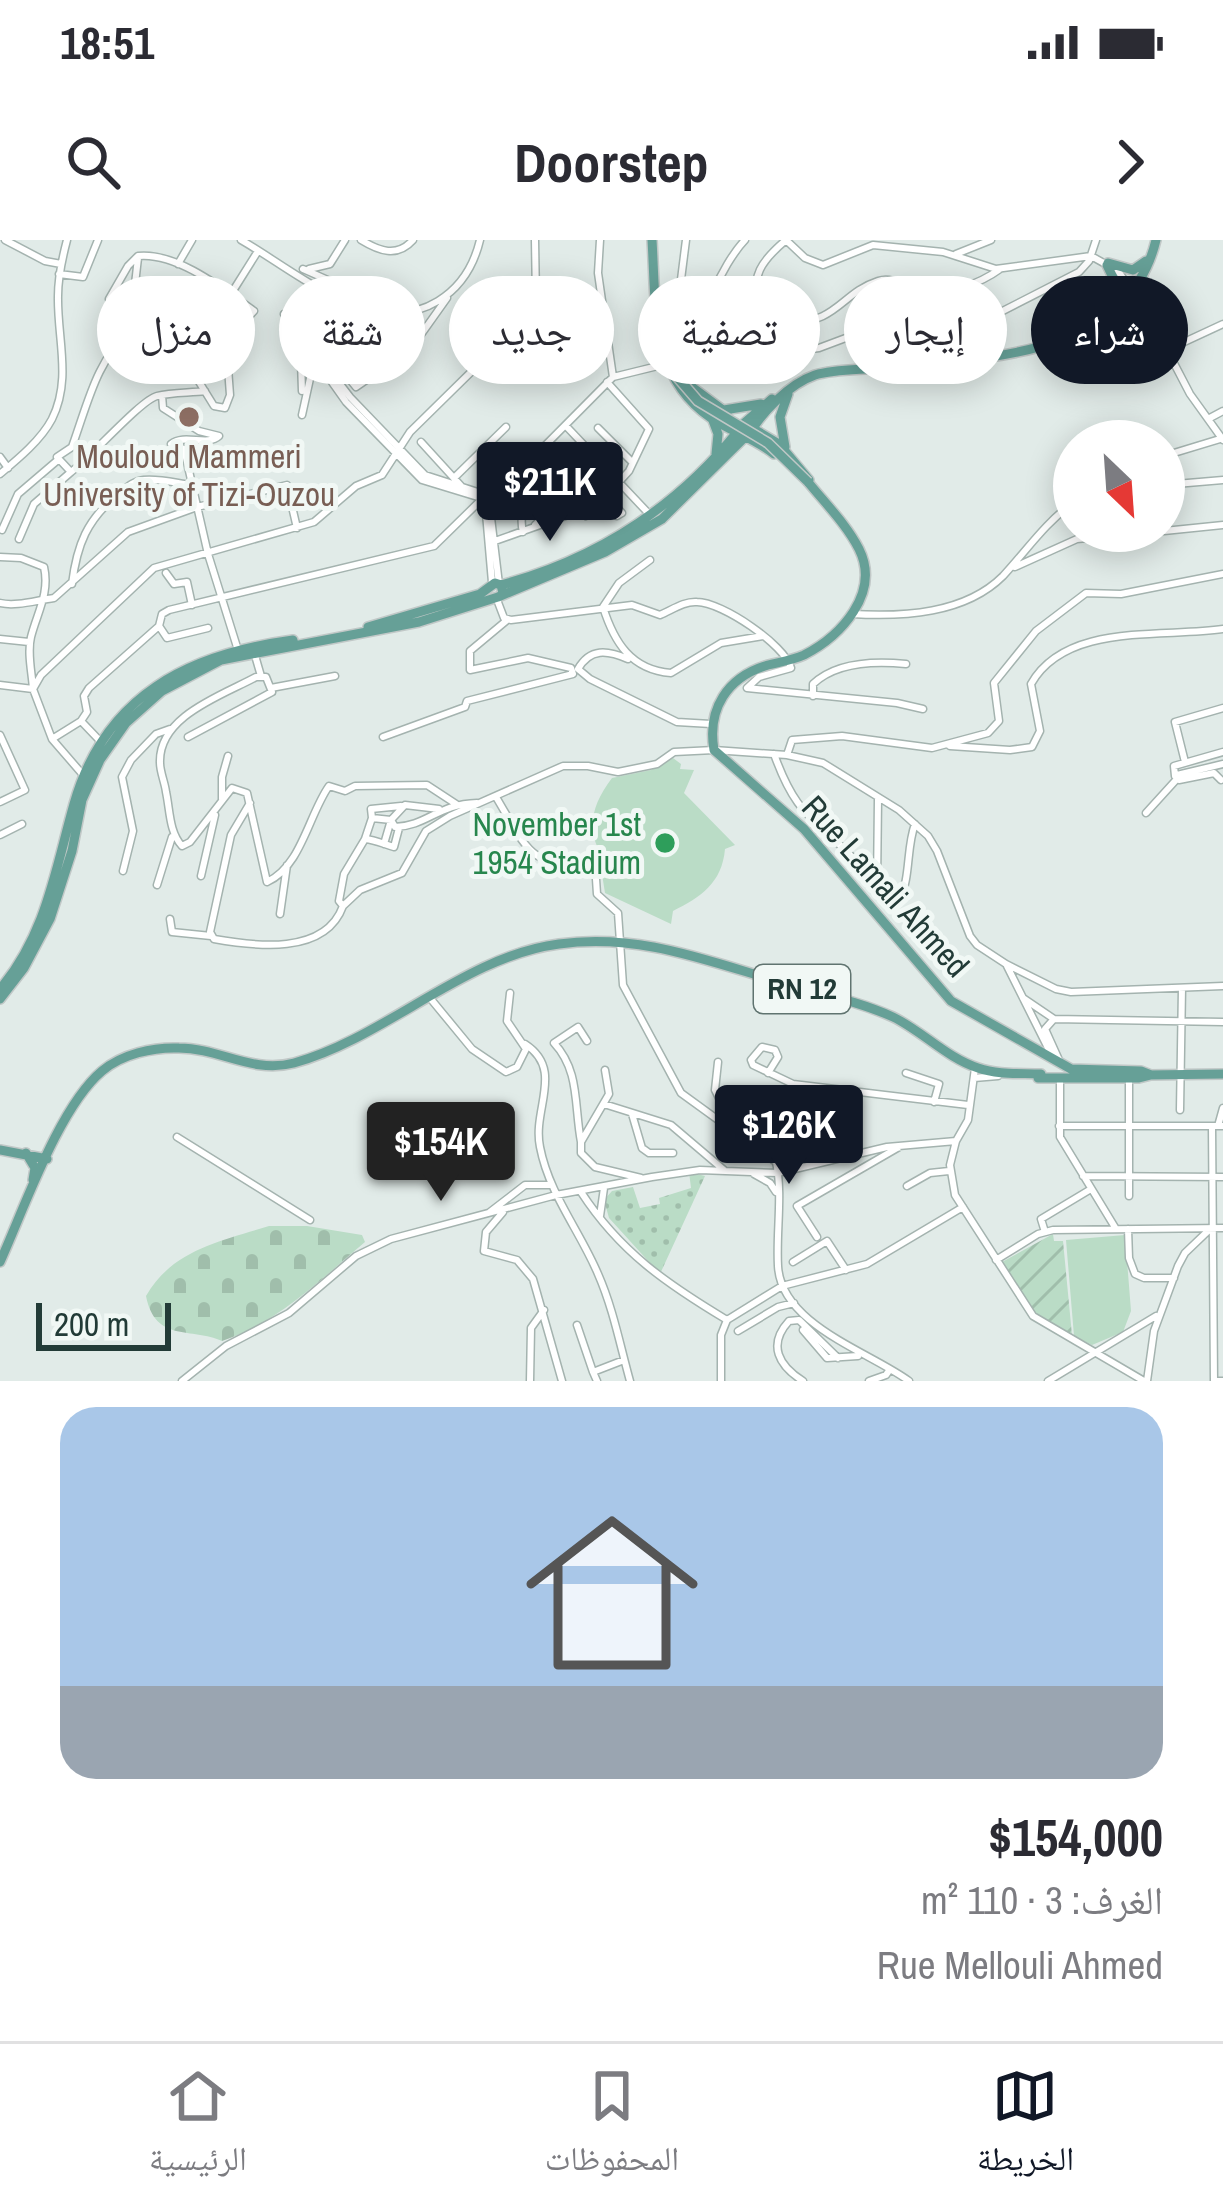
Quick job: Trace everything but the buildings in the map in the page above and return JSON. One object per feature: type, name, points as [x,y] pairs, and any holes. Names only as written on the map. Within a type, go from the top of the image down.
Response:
[{"type":"main road","points":[[650,242],[653,276]]},
{"type":"main road","points":[[1101,260],[1128,270],[1141,267],[1155,243]]},
{"type":"main road","points":[[1141,276],[1155,243]]},
{"type":"main road","points":[[1101,260],[1110,276]]},
{"type":"main road","points":[[1145,276],[1146,268]]},
{"type":"main road","points":[[0,989],[41,922],[84,776],[102,742],[157,686],[198,662],[393,628],[636,536],[662,519],[771,400],[814,370],[1000,350],[1031,341]]},
{"type":"main road","points":[[744,430],[807,379],[827,373],[980,358],[1031,348]]},
{"type":"main road","points":[[677,384],[716,414],[787,452]]},
{"type":"main road","points":[[684,384],[698,401],[768,442],[810,484]]},
{"type":"main road","points":[[714,750],[711,724],[721,698],[741,677],[824,642],[852,614],[864,586],[864,560],[851,535],[787,452],[779,424],[791,390]]},
{"type":"main road","points":[[716,414],[771,400]]},
{"type":"main road","points":[[716,414],[720,458]]},
{"type":"main road","points":[[744,430],[810,484]]},
{"type":"main road","points":[[496,590],[614,541],[652,517],[720,458],[750,448],[769,449]]},
{"type":"main road","points":[[0,999],[24,968],[50,920],[82,800],[112,741],[161,691],[240,652]]},
{"type":"main road","name":"Rue Lamali Ahmed","points":[[714,750],[804,829],[951,1001],[1027,1044],[1055,1071]]},
{"type":"main road","points":[[730,767],[744,755]]},
{"type":"main road","name":"RN 12","points":[[0,1262],[58,1134],[83,1092],[104,1069],[128,1055],[181,1048],[263,1067],[288,1064],[345,1042],[509,957],[555,944],[617,940],[677,950],[892,1017],[974,1073],[1151,1075]]},
{"type":"main road","name":"Rue Lamali Ahmed","points":[[1027,1044],[1042,1046],[1055,1071]]},
{"type":"main road","name":"RN 12","points":[[974,1073],[1223,1074]]},
{"type":"main road","points":[[26,1153],[44,1148],[58,1134]]},
{"type":"main road","points":[[0,1150],[47,1160]]},
{"type":"main road","points":[[26,1153],[35,1168],[28,1204]]},
{"type":"street","points":[[5,240],[61,264]]},
{"type":"street","points":[[0,474],[51,421],[60,394],[64,363],[59,274],[67,240]]},
{"type":"street","points":[[59,274],[83,277],[98,240]]},
{"type":"street","points":[[178,264],[192,240]]},
{"type":"street","points":[[242,240],[315,276]]},
{"type":"street","points":[[298,269],[330,264],[345,240]]},
{"type":"street","points":[[362,240],[387,252],[398,251],[413,240]]},
{"type":"street","points":[[463,276],[480,240]]},
{"type":"street","points":[[33,689],[41,674],[146,574],[163,564],[297,528],[324,516],[356,486],[382,475],[410,432],[529,315],[536,299],[535,240]]},
{"type":"street","points":[[598,276],[600,240]]},
{"type":"street","points":[[681,276],[686,240]]},
{"type":"street","points":[[724,276],[745,240]]},
{"type":"street","points":[[1000,269],[973,283],[929,293],[910,290],[894,280],[876,281],[836,311],[806,322],[770,321],[755,309],[760,262],[786,240],[805,258],[823,265],[869,246],[948,254],[1000,269],[1101,260]]},
{"type":"street","points":[[944,240],[948,254]]},
{"type":"street","points":[[948,254],[991,240]]},
{"type":"street","points":[[1096,240],[1101,260],[1118,276]]},
{"type":"street","points":[[242,276],[259,250]]},
{"type":"street","points":[[136,276],[138,256]]},
{"type":"street","points":[[122,276],[138,256],[160,256],[199,276]]},
{"type":"street","points":[[820,348],[859,333],[992,317],[1101,260]]},
{"type":"street","points":[[298,269],[306,276]]},
{"type":"street","points":[[425,327],[449,296]]},
{"type":"street","points":[[1188,340],[1223,324]]},
{"type":"street","points":[[2,530],[18,494],[72,447],[97,372]]},
{"type":"street","points":[[201,384],[219,409],[228,404],[227,384]]},
{"type":"street","points":[[302,384],[302,391]]},
{"type":"street","points":[[302,416],[308,384]]},
{"type":"street","points":[[339,384],[427,484],[485,498]]},
{"type":"street","points":[[52,739],[81,721],[87,712],[84,696],[89,688],[159,626],[162,614],[434,545],[485,498],[508,484],[606,384]]},
{"type":"street","points":[[613,384],[649,429],[620,482]]},
{"type":"street","points":[[1185,450],[1223,438],[1187,384]]},
{"type":"street","points":[[19,539],[34,504],[144,402],[162,395],[205,391]]},
{"type":"street","points":[[162,395],[164,408],[173,417],[219,436],[211,441],[178,439],[171,443],[184,449],[208,554],[240,652],[272,692],[188,737]]},
{"type":"street","points":[[1208,419],[1223,411]]},
{"type":"street","points":[[566,426],[652,517]]},
{"type":"street","points":[[455,477],[506,427]]},
{"type":"street","points":[[598,428],[632,462]]},
{"type":"street","points":[[421,442],[462,487]]},
{"type":"street","points":[[398,451],[428,477],[485,498]]},
{"type":"street","points":[[0,457],[8,468]]},
{"type":"street","points":[[59,459],[71,472]]},
{"type":"street","points":[[523,532],[519,515],[524,503],[564,466],[573,465],[581,482],[533,528]]},
{"type":"street","points":[[72,584],[76,548],[87,527],[118,494],[141,480],[191,484]]},
{"type":"street","points":[[1185,483],[1223,480]]},
{"type":"street","points":[[0,604],[54,598],[128,532],[197,507],[287,485],[297,528]]},
{"type":"street","points":[[495,541],[579,509],[602,491],[622,513],[617,516],[603,503],[586,515],[579,509]]},
{"type":"street","points":[[485,498],[495,541],[496,590]]},
{"type":"street","points":[[485,498],[496,590],[507,620]]},
{"type":"street","points":[[1000,579],[1053,517]]},
{"type":"street","points":[[1185,529],[1223,525]]},
{"type":"street","points":[[852,614],[893,615],[955,605],[975,598],[1024,560],[1053,549]]},
{"type":"street","points":[[0,557],[21,558],[44,567],[43,600],[29,642],[33,689],[52,739],[84,776]]},
{"type":"street","points":[[603,607],[625,578],[650,560]]},
{"type":"street","points":[[166,573],[174,584],[188,582],[192,604]]},
{"type":"street","points":[[787,755],[792,740],[813,736],[932,748],[996,728],[994,682],[1036,631],[1086,593],[1121,594],[1223,574]]},
{"type":"street","points":[[711,724],[677,722],[576,670],[528,658],[470,670],[470,651],[507,620],[603,607],[636,606],[660,615],[689,602],[709,604],[763,636],[790,660],[791,668],[759,677],[747,688],[923,709]]},
{"type":"street","points":[[603,607],[619,645],[637,662]]},
{"type":"street","points":[[159,626],[167,638],[208,628]]},
{"type":"street","points":[[946,746],[1032,747],[1040,731],[1031,684],[1054,659],[1078,646],[1113,638],[1223,629]]},
{"type":"street","points":[[383,737],[446,716],[465,707],[467,701],[570,675],[589,656],[603,651],[671,673],[721,643],[763,636]]},
{"type":"street","points":[[0,639],[29,642]]},
{"type":"street","points":[[812,697],[813,684],[820,677],[871,660],[905,664]]},
{"type":"street","points":[[261,676],[188,714],[162,749],[160,764],[179,844],[188,844],[237,787],[247,793],[250,803],[263,879],[272,881],[302,845],[329,786],[345,791],[355,786],[427,785],[456,803]]},
{"type":"street","points":[[271,688],[335,676]]},
{"type":"street","points":[[0,685],[33,689]]},
{"type":"street","points":[[1185,763],[1175,722],[1223,708]]},
{"type":"street","points":[[81,721],[102,742]]},
{"type":"street","points":[[123,871],[133,830],[122,777],[130,760],[155,734],[174,728]]},
{"type":"street","points":[[0,735],[25,790],[0,802]]},
{"type":"street","points":[[170,919],[172,932],[289,946],[314,936],[360,890],[402,873],[426,831],[481,803],[563,766],[618,772],[657,764],[674,752],[714,750],[787,755],[823,763],[878,796],[915,824],[937,851],[977,945],[1056,989],[1223,986]]},
{"type":"street","points":[[1177,778],[1174,766],[1223,752]]},
{"type":"street","points":[[774,754],[803,814],[852,856],[890,900],[902,898],[915,824]]},
{"type":"street","points":[[222,803],[228,756]]},
{"type":"street","points":[[1146,813],[1177,778],[1223,764]]},
{"type":"street","points":[[1177,778],[1214,773],[1222,782]]},
{"type":"street","points":[[877,885],[878,796]]},
{"type":"street","points":[[496,797],[530,855],[546,863],[595,864],[597,894],[618,914],[623,985],[681,1093],[776,1162],[778,1273],[794,1303],[827,1333],[909,1381]]},
{"type":"street","points":[[211,935],[231,835],[250,803]]},
{"type":"street","points":[[365,838],[394,847],[399,828],[439,808],[481,803]]},
{"type":"street","points":[[384,844],[391,820],[405,806]]},
{"type":"street","points":[[343,906],[339,901],[344,874],[365,838],[370,808],[439,808]]},
{"type":"street","points":[[201,875],[215,812]]},
{"type":"street","points":[[371,818],[391,820],[399,828]]},
{"type":"street","points":[[0,836],[22,824]]},
{"type":"street","points":[[157,885],[173,834]]},
{"type":"street","points":[[280,914],[287,861]]},
{"type":"street","points":[[1006,964],[1042,1046]]},
{"type":"street","points":[[1180,1110],[1182,988]]},
{"type":"street","points":[[510,993],[507,1021],[540,1058],[548,1076],[538,1132],[555,1191],[599,1274],[630,1381]]},
{"type":"street","points":[[430,998],[472,1049],[503,1072],[517,1066],[526,1052],[525,1044]]},
{"type":"street","points":[[1022,998],[1050,1018],[1223,1022]]},
{"type":"street","points":[[1050,1018],[1045,1030],[1055,1071],[1061,1141],[1116,1229]]},
{"type":"street","points":[[587,1040],[578,1028],[554,1043],[571,1063],[574,1075],[581,1153],[596,1167],[644,1179]]},
{"type":"street","points":[[768,1073],[778,1057],[776,1050],[762,1047],[752,1065],[768,1073],[793,1084],[969,1106]]},
{"type":"street","points":[[718,1062],[715,1090],[735,1129]]},
{"type":"street","points":[[581,1142],[610,1094],[605,1070]]},
{"type":"street","points":[[907,1073],[939,1084],[934,1102]]},
{"type":"street","points":[[949,1168],[968,1120],[974,1073]]},
{"type":"street","points":[[1129,1078],[1129,1196]]},
{"type":"street","points":[[604,1104],[670,1125],[724,1170]]},
{"type":"street","points":[[1223,1108],[1213,1177],[1212,1228],[1214,1381],[1223,1381]]},
{"type":"street","points":[[632,1114],[642,1148],[673,1154]]},
{"type":"street","points":[[1058,1126],[1218,1126]]},
{"type":"street","points":[[177,1137],[310,1220]]},
{"type":"street","points":[[182,1381],[226,1346],[289,1313],[372,1246],[506,1210],[555,1191],[580,1192],[724,1170],[778,1173],[902,1145],[956,1141]]},
{"type":"street","points":[[943,1142],[962,1207],[1033,1316],[1145,1381],[1159,1314],[1185,1252],[1212,1228]]},
{"type":"street","points":[[817,1237],[797,1206],[902,1145]]},
{"type":"street","points":[[752,1173],[763,1165],[765,1151]]},
{"type":"street","points":[[908,1186],[949,1168]]},
{"type":"street","points":[[752,1173],[767,1180],[777,1195]]},
{"type":"street","points":[[1083,1176],[1223,1177]]},
{"type":"street","points":[[487,1215],[525,1184],[544,1183],[555,1191]]},
{"type":"street","points":[[600,1219],[604,1187]]},
{"type":"street","points":[[1046,1232],[1036,1221],[1091,1189]]},
{"type":"street","points":[[580,1192],[652,1274],[727,1319]]},
{"type":"street","points":[[722,1381],[721,1335],[727,1319],[782,1286],[867,1264],[962,1207]]},
{"type":"street","points":[[506,1210],[486,1232],[484,1251],[517,1260],[533,1279],[562,1381]]},
{"type":"street","points":[[1128,1228],[1129,1258],[1136,1274],[1174,1278]]},
{"type":"street","points":[[996,1260],[1046,1232],[1223,1228]]},
{"type":"street","points":[[793,1262],[827,1241],[846,1270]]},
{"type":"street","points":[[1212,1278],[1223,1278]]},
{"type":"street","points":[[738,1331],[794,1303]]},
{"type":"street","points":[[530,1381],[531,1328],[544,1310]]},
{"type":"street","points":[[1048,1381],[1159,1314]]},
{"type":"street","points":[[803,1381],[777,1355],[778,1337],[789,1321],[802,1322],[838,1358]]},
{"type":"street","points":[[577,1325],[595,1376],[624,1360]]},
{"type":"street","points":[[1213,1328],[1223,1328]]},
{"type":"street","points":[[803,1330],[827,1358],[863,1355]]},
{"type":"street","points":[[869,1381],[890,1369]]},
{"type":"green space","name":"November 1st 1954 Stadium","points":[[673,758],[680,769],[694,770],[684,793],[735,845],[725,849],[720,871],[708,888],[673,911],[671,924],[605,893],[602,874],[608,863],[595,842],[593,821],[612,778],[651,770]]},
{"type":"green space","points":[[689,1172],[705,1176],[660,1274],[609,1218],[604,1200],[612,1191],[633,1187],[640,1208],[660,1204],[659,1198],[691,1188]]},
{"type":"green space","points":[[269,1226],[307,1226],[362,1235],[365,1242],[280,1312],[222,1341],[176,1331],[157,1321],[146,1296],[170,1267],[200,1249]]},
{"type":"green space","points":[[1053,1234],[1054,1241],[1063,1241],[1072,1335],[1035,1313],[1002,1262]]},
{"type":"green space","points":[[1125,1235],[1131,1311],[1123,1332],[1092,1345],[1074,1336],[1066,1240]]},
{"type":"place","name":"Mouloud Mammeri University of Tizi-Ouzou","points":[[189,417]]},
{"type":"place","name":"November 1st 1954 Stadium","points":[[665,843]]}]
